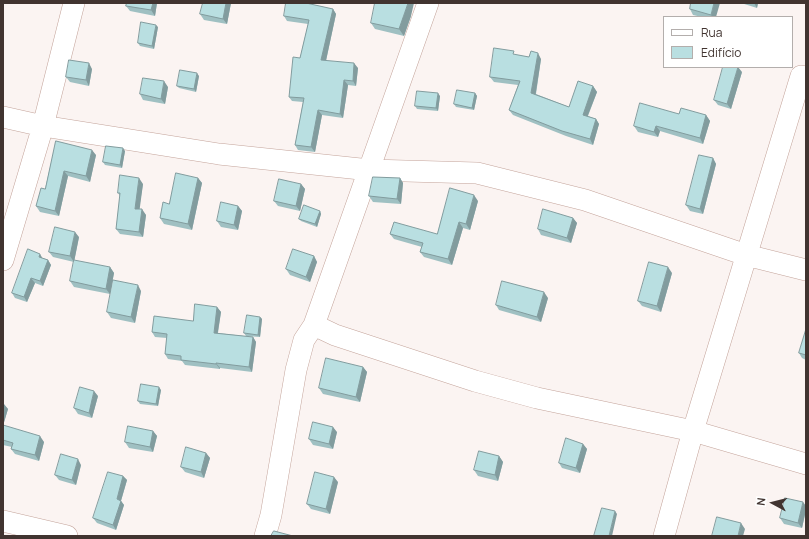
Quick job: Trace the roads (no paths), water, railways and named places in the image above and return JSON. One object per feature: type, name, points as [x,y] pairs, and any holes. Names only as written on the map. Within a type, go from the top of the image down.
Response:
[{"type":"street","points":[[3,260],[43,126],[74,3]]},
{"type":"street","points":[[265,536],[271,515],[296,370],[304,340],[314,325],[428,3]]},
{"type":"street","points":[[664,536],[693,431],[801,76],[806,77]]},
{"type":"street","points":[[3,117],[43,126],[219,154],[370,170],[477,173],[585,200],[746,255],[806,270]]},
{"type":"street","points":[[314,325],[335,335],[475,381],[537,398],[693,431],[806,464]]},
{"type":"street","points":[[3,521],[67,536]]}]
